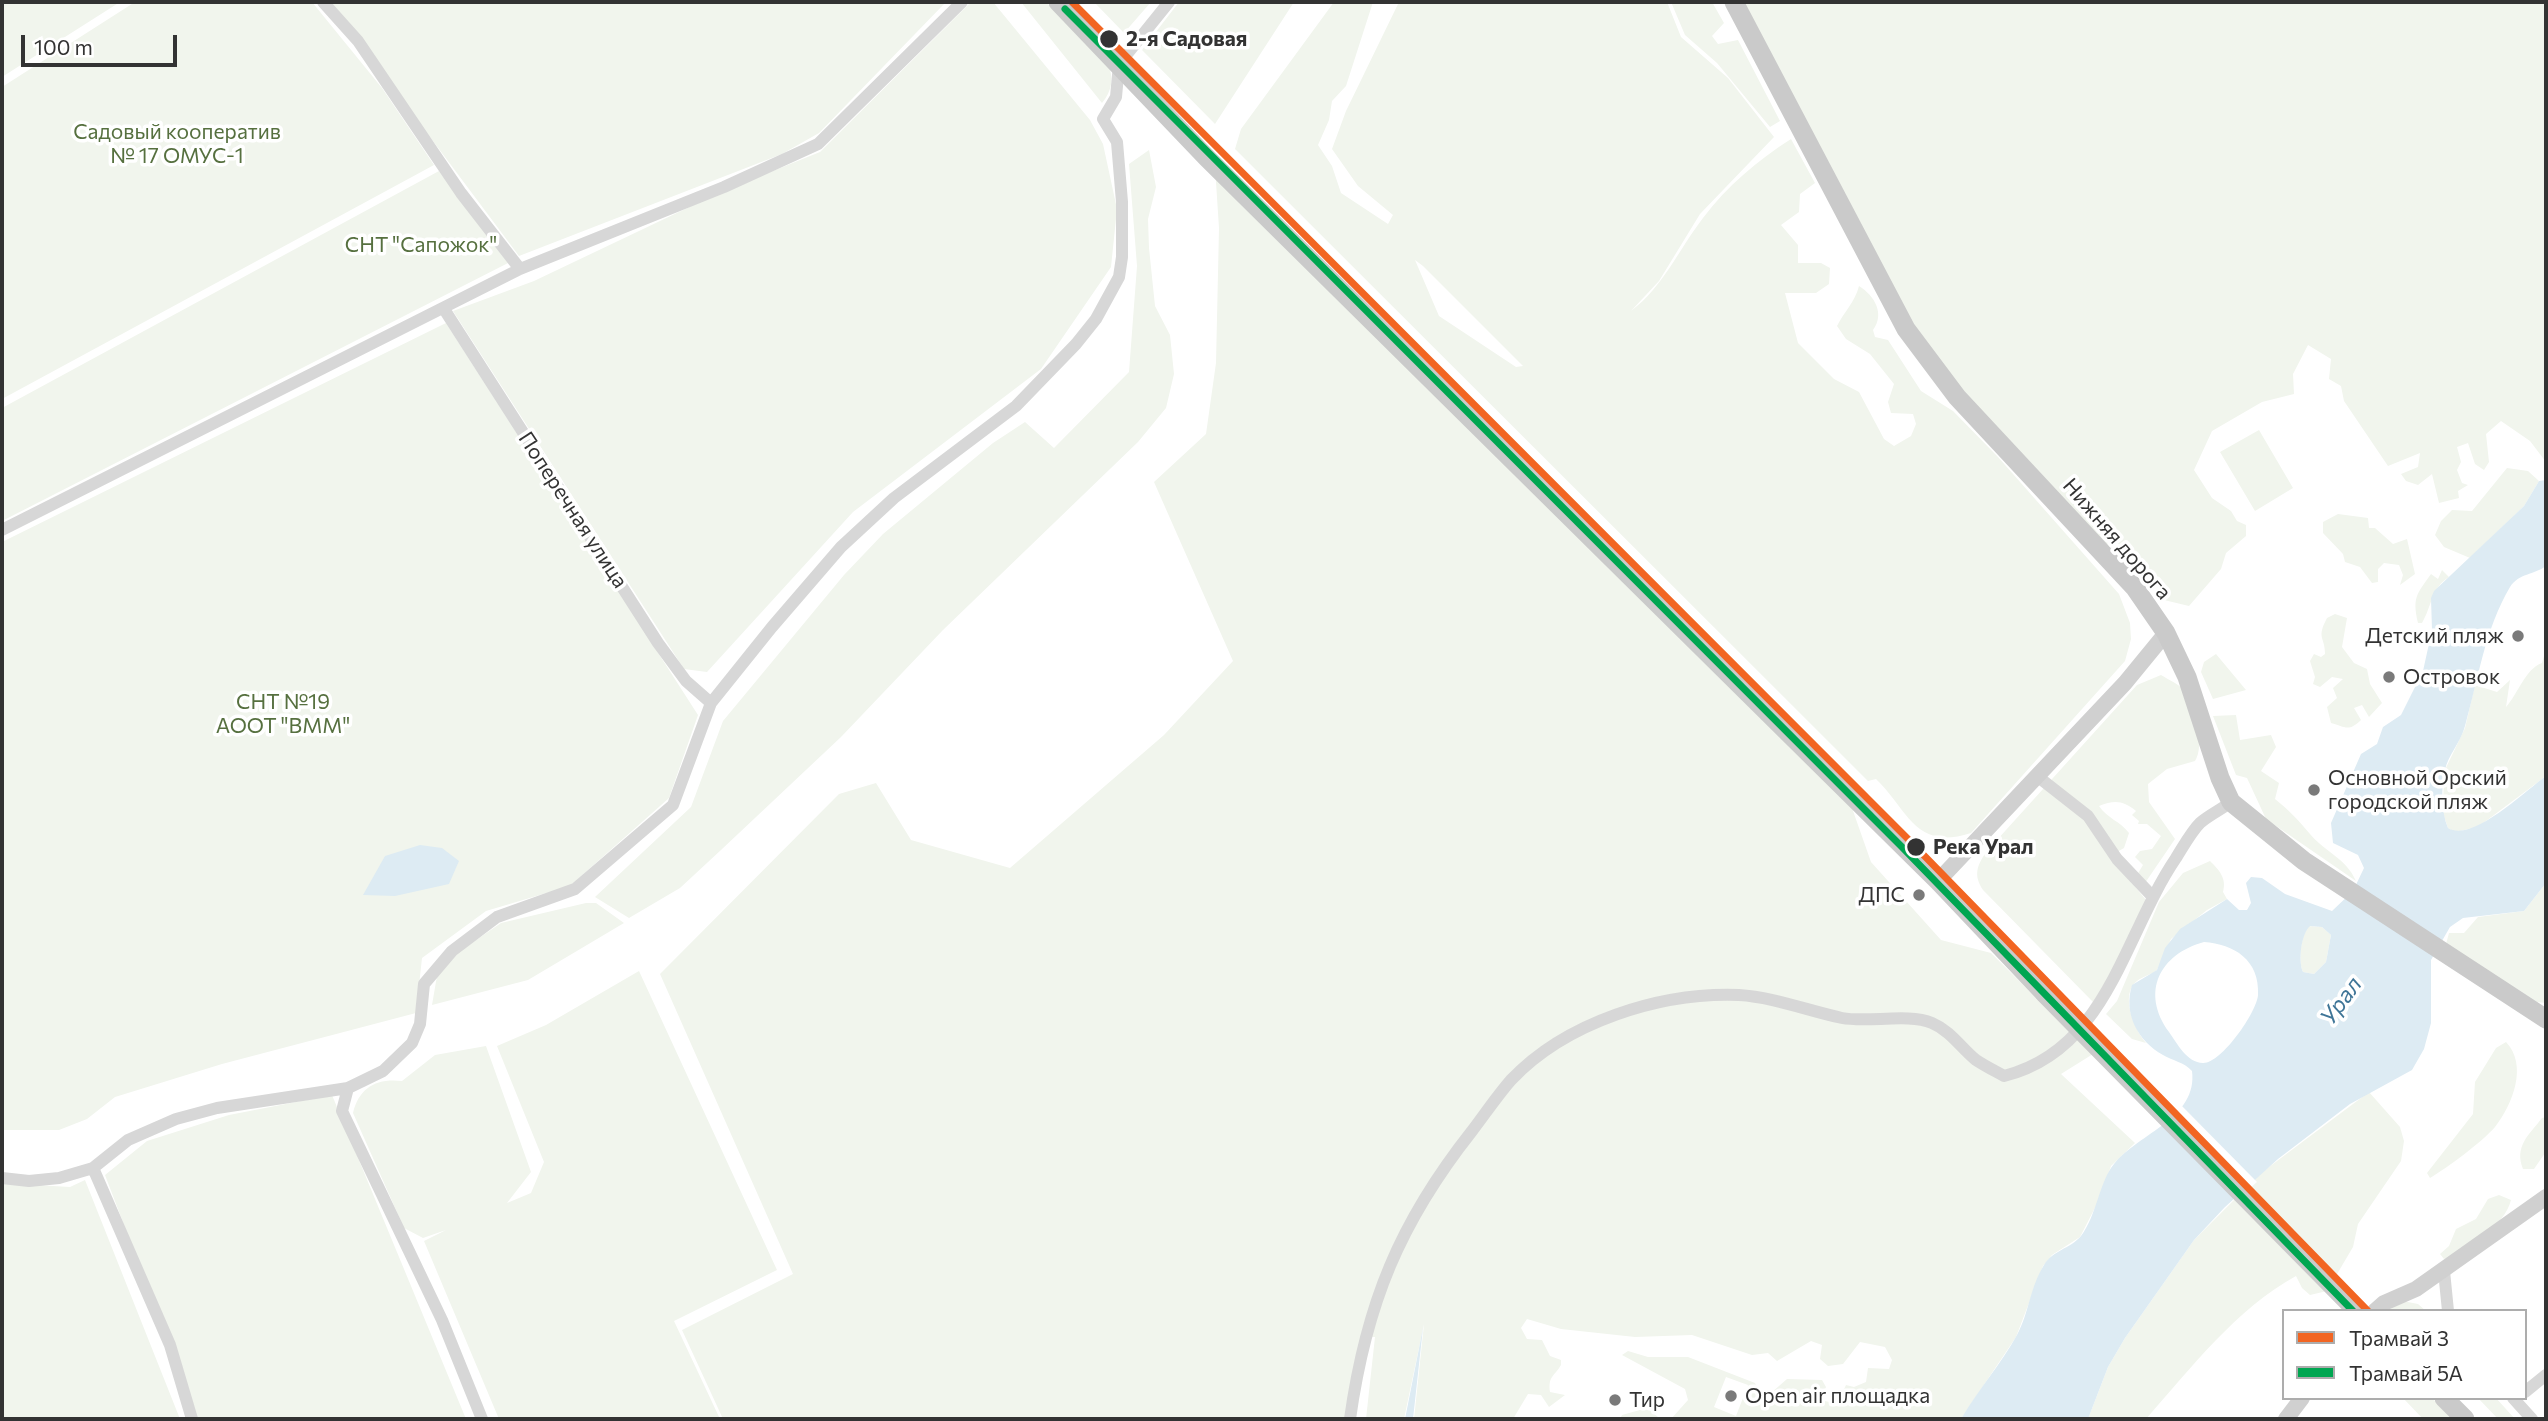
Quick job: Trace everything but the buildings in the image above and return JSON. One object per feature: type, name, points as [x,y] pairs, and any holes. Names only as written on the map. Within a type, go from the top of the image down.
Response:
[{"type":"main road","points":[[1058,2],[1206,157],[1938,881],[2045,994],[2355,1309]]},
{"type":"main road","name":"Нижняя дорога","points":[[1734,2],[1906,329],[1957,397],[2135,588],[2166,633],[2187,677],[2220,778],[2231,802],[2304,861],[2546,1019]]},
{"type":"main road","points":[[1938,881],[2125,682],[2166,633]]},
{"type":"main road","points":[[2377,1309],[2444,1271],[2546,1197]]},
{"type":"main road","points":[[2286,1419],[2300,1400]]},
{"type":"main road","points":[[2446,1400],[2465,1419]]},
{"type":"street","points":[[323,2],[358,41],[461,193],[520,269]]},
{"type":"street","points":[[2,530],[520,269],[724,187],[818,144],[962,2]]},
{"type":"street","points":[[2,1178],[29,1181],[59,1178],[93,1168],[128,1140],[176,1119],[217,1108],[348,1088],[383,1071],[412,1043],[420,1024],[424,984],[452,951],[497,917],[575,889],[673,804],[712,703],[772,626],[841,547],[894,498],[1016,406],[1076,344],[1096,319],[1119,277],[1122,257],[1122,202],[1116,142],[1103,119],[1116,97],[1119,64],[1169,2]]},
{"type":"street","name":"Поперечная улица","points":[[444,309],[658,643],[686,681],[712,703]]},
{"type":"street","points":[[2037,776],[2088,816],[2117,859],[2152,897]]},
{"type":"street","points":[[1350,1419],[1362,1351],[1383,1284],[1407,1225],[1442,1168],[1511,1080],[1560,1041],[1583,1029],[1637,1009],[1708,996],[1741,995],[1846,1019],[1929,1021],[1947,1031],[1975,1058],[2004,1076],[2049,1059],[2090,1021],[2152,897],[2200,823],[2231,802]]},
{"type":"street","points":[[348,1088],[342,1111],[442,1320],[482,1419]]},
{"type":"street","points":[[93,1168],[170,1345],[192,1419]]},
{"type":"street","points":[[2444,1271],[2448,1309]]},
{"type":"street","points":[[2527,1390],[2546,1375]]},
{"type":"street","points":[[2516,1400],[2532,1419]]},
{"type":"green space","points":[[2,2],[120,2],[2,77]]},
{"type":"green space","name":"Садовый кооператив № 17 ОМУС-1","points":[[135,2],[312,2],[382,88],[434,165],[2,399],[2,87]]},
{"type":"green space","points":[[329,2],[946,2],[819,133],[782,154],[519,256]]},
{"type":"green space","points":[[971,2],[993,2],[1090,120],[1103,144],[1117,209],[1111,267],[1041,369],[853,512],[707,672],[684,669],[453,311],[534,281],[723,191],[820,152]]},
{"type":"green space","points":[[1021,2],[1046,2],[1108,64],[1111,84],[1102,103]]},
{"type":"green space","points":[[1094,2],[1151,2],[1124,33]]},
{"type":"green space","points":[[1179,2],[1294,2],[1215,124],[1142,50]]},
{"type":"green space","points":[[1334,2],[1373,2],[1346,86],[1332,101],[1329,120],[1318,145],[1332,166],[1341,193],[1388,224],[1393,215],[1358,186],[1332,149],[1346,111],[1399,2],[1667,2],[1681,37],[1728,78],[1774,137],[1700,214],[1659,281],[1631,311],[1662,279],[1694,230],[1733,184],[1791,139],[1815,183],[1800,194],[1799,212],[1781,225],[1798,245],[1798,263],[1821,263],[1830,268],[1829,284],[1816,293],[1785,293],[1798,343],[1834,379],[1859,392],[1884,439],[1894,446],[1911,436],[1916,424],[1913,414],[1891,413],[1888,402],[1894,384],[1870,354],[1846,339],[1837,326],[1859,286],[1870,295],[1878,312],[1873,330],[1875,337],[1888,340],[1921,391],[1953,411],[1998,457],[2119,594],[2130,623],[2131,639],[2125,661],[1971,833],[1937,837],[1925,832],[1915,825],[1876,779],[1868,781],[1235,149],[1241,129]],"holes":[[[1415,260],[1523,366],[1516,367],[1439,316]]]},
{"type":"green space","points":[[1671,2],[1712,2],[1724,23],[1712,36],[1718,44],[1738,40],[1780,121],[1770,127],[1717,63],[1685,35]]},
{"type":"green space","points":[[1742,2],[2546,2],[2546,462],[2530,441],[2501,421],[2486,434],[2489,462],[2484,470],[2475,464],[2468,443],[2457,447],[2461,462],[2457,470],[2462,483],[2468,485],[2458,491],[2459,498],[2439,503],[2432,474],[2418,485],[2406,481],[2401,474],[2418,467],[2420,453],[2388,466],[2344,401],[2341,386],[2329,379],[2331,359],[2308,345],[2293,374],[2294,394],[2262,402],[2212,431],[2194,470],[2212,498],[2231,511],[2237,521],[2246,525],[2246,536],[2226,553],[2221,569],[2189,606],[2164,600],[2137,565],[2108,550],[1964,391],[1913,325]]},
{"type":"green space","points":[[1149,150],[1156,187],[1148,219],[1155,306],[1170,335],[1174,374],[1166,408],[1138,442],[943,630],[841,737],[680,888],[629,918],[595,897],[691,807],[723,721],[844,575],[883,534],[993,443],[1025,422],[1054,448],[1129,372],[1137,266],[1129,164]]},
{"type":"green space","points":[[1215,167],[1852,808],[1871,862],[1941,940],[1991,953],[2093,1054],[2061,1074],[2135,1143],[2111,1166],[2101,1196],[2080,1237],[2052,1255],[2043,1266],[2016,1337],[1961,1419],[1671,1419],[1688,1400],[1685,1389],[1622,1355],[1628,1351],[1648,1357],[1688,1357],[1755,1383],[1763,1400],[1787,1379],[1822,1380],[1826,1387],[1821,1400],[1837,1404],[1846,1385],[1854,1387],[1866,1382],[1868,1368],[1889,1369],[1892,1360],[1885,1347],[1860,1342],[1843,1364],[1828,1366],[1820,1359],[1822,1345],[1811,1341],[1777,1361],[1768,1353],[1752,1355],[1692,1335],[1635,1337],[1561,1329],[1527,1319],[1521,1328],[1527,1339],[1542,1340],[1550,1356],[1561,1360],[1561,1365],[1551,1380],[1550,1392],[1565,1395],[1549,1407],[1541,1395],[1528,1394],[1513,1419],[1414,1419],[1424,1324],[1404,1419],[1366,1419],[1375,1337],[1365,1337],[1353,1419],[723,1419],[682,1330],[793,1274],[660,974],[839,794],[876,783],[911,840],[1010,868],[1164,735],[1233,661],[1154,482],[1206,434],[1216,363],[1219,228]],"holes":[[[1726,1377],[1748,1385],[1736,1416],[1714,1407]]]},
{"type":"green space","name":"СНТ \"Сапожок\"","points":[[439,171],[510,262],[2,521],[2,408]]},
{"type":"green space","name":"СНТ №19 АООТ \"ВММ\"","points":[[446,323],[698,715],[669,798],[570,886],[486,911],[422,958],[416,1013],[222,1064],[115,1097],[87,1119],[59,1130],[2,1130],[2,542]]},
{"type":"green space","points":[[2259,430],[2293,488],[2255,511],[2220,452]]},
{"type":"green space","points":[[2507,468],[2528,471],[2539,481],[2524,506],[2470,558],[2444,547],[2435,535],[2441,521],[2452,510],[2472,511]]},
{"type":"green space","points":[[2338,514],[2368,518],[2369,528],[2375,528],[2393,544],[2407,539],[2415,574],[2400,585],[2403,575],[2399,565],[2384,563],[2378,569],[2378,582],[2372,583],[2360,567],[2345,562],[2343,554],[2323,533],[2323,522]]},
{"type":"green space","points":[[2442,570],[2449,577],[2439,586],[2422,623],[2418,623],[2416,601],[2419,591],[2431,574],[2438,579]]},
{"type":"green space","points":[[2335,614],[2347,618],[2342,647],[2354,663],[2367,669],[2370,684],[2382,703],[2369,717],[2362,705],[2354,708],[2361,720],[2350,727],[2331,723],[2327,707],[2337,698],[2333,688],[2343,679],[2332,677],[2320,687],[2313,684],[2315,677],[2310,661],[2314,654],[2321,657],[2325,654],[2322,630],[2327,618]]},
{"type":"green space","points":[[2546,649],[2546,776],[2478,827],[2455,832],[2448,828],[2443,813],[2444,772],[2465,728],[2475,685],[2497,692],[2510,680],[2506,707],[2526,676],[2542,663]]},
{"type":"green space","points":[[2216,654],[2246,690],[2213,699],[2201,672],[2204,662]]},
{"type":"green space","points":[[2161,675],[2180,686],[2193,705],[2198,725],[2198,754],[2195,761],[2167,769],[2148,784],[2149,802],[2175,839],[2145,883],[2137,875],[2143,865],[2135,857],[2140,851],[2152,849],[2161,836],[2147,824],[2138,824],[2139,821],[2132,815],[2136,811],[2123,803],[2114,802],[2099,806],[2129,833],[2124,848],[2110,856],[2146,900],[2104,991],[2093,1002],[1983,890],[1977,870],[1987,851],[2137,685]]},
{"type":"green space","points":[[2236,715],[2240,740],[2271,735],[2276,747],[2261,771],[2279,783],[2275,799],[2347,866],[2356,881],[2266,819],[2247,778],[2236,775],[2213,716]]},
{"type":"green space","points":[[2210,861],[2221,875],[2223,892],[2227,899],[2207,910],[2171,939],[2157,970],[2139,979],[2132,987],[2129,995],[2131,1012],[2137,1030],[2146,1043],[2132,1039],[2106,1014],[2117,1001],[2159,902],[2183,873]]},
{"type":"green space","points":[[2546,883],[2546,1003],[2537,1002],[2446,944],[2449,933],[2464,933],[2478,917],[2524,911]]},
{"type":"green space","points":[[596,903],[624,923],[528,980],[432,1005],[438,970],[444,962],[501,923]]},
{"type":"green space","points":[[2309,926],[2322,927],[2331,935],[2326,962],[2314,974],[2303,972],[2301,961],[2302,941]]},
{"type":"green space","points":[[639,971],[777,1270],[674,1321],[720,1419],[499,1419],[424,1241],[446,1230],[423,1238],[404,1228],[353,1113],[360,1097],[370,1086],[384,1081],[402,1081],[435,1055],[486,1046],[531,1172],[507,1203],[531,1193],[544,1162],[497,1046],[546,1025]]},
{"type":"green space","points":[[2506,1042],[2513,1051],[2517,1073],[2512,1096],[2502,1118],[2482,1140],[2430,1178],[2427,1173],[2473,1114],[2475,1082],[2496,1048]]},
{"type":"green space","points":[[2369,1092],[2400,1127],[2404,1141],[2401,1161],[2358,1224],[2353,1247],[2327,1291],[2310,1295],[2302,1288],[2296,1276],[2234,1322],[2146,1419],[2088,1419],[2108,1367],[2125,1338],[2194,1240],[2261,1173]]},
{"type":"green space","points":[[332,1095],[466,1419],[198,1419],[105,1175],[147,1141],[229,1115]]},
{"type":"green space","points":[[2546,1117],[2545,1153],[2534,1169],[2523,1169],[2520,1154],[2524,1141],[2542,1118]]},
{"type":"green space","points":[[85,1180],[180,1419],[2,1419],[2,1183],[70,1187]]},
{"type":"green space","points":[[2499,1195],[2511,1200],[2501,1219],[2474,1244],[2444,1259],[2440,1254],[2449,1246],[2456,1229],[2476,1219],[2488,1199]]},
{"type":"green space","points":[[2403,1301],[2418,1304],[2424,1309],[2391,1309]]},
{"type":"green space","points":[[2405,1400],[2434,1400],[2452,1419],[2423,1419]]},
{"type":"green space","points":[[2480,1400],[2498,1400],[2515,1419],[2498,1419]]},
{"type":"green space","points":[[1647,1408],[1658,1417],[1671,1419],[1620,1419],[1622,1415]]},
{"type":"water","name":"Урал","points":[[2546,480],[2546,566],[2514,582],[2501,603],[2488,637],[2463,732],[2447,764],[2442,799],[2448,828],[2458,831],[2484,822],[2546,776],[2546,883],[2524,911],[2463,918],[2450,927],[2431,960],[2431,1023],[2424,1049],[2412,1070],[2350,1104],[2278,1159],[2225,1207],[2194,1240],[2125,1338],[2108,1367],[2088,1419],[1961,1419],[2017,1335],[2044,1265],[2052,1256],[2077,1240],[2086,1228],[2109,1171],[2125,1153],[2165,1124],[2186,1101],[2191,1087],[2192,1071],[2154,1049],[2140,1034],[2131,1016],[2132,985],[2157,970],[2165,948],[2180,929],[2227,899],[2239,910],[2247,910],[2251,903],[2246,883],[2251,877],[2262,878],[2285,894],[2332,911],[2353,891],[2364,868],[2358,855],[2333,843],[2331,823],[2361,754],[2377,744],[2383,727],[2401,715],[2423,671],[2432,630],[2431,598],[2434,591],[2524,506],[2539,481]],"holes":[[[2310,926],[2322,927],[2331,935],[2326,962],[2314,974],[2303,972],[2301,961],[2301,948]],[[2204,942],[2225,946],[2243,956],[2255,972],[2258,995],[2252,1013],[2237,1036],[2219,1055],[2203,1063],[2187,1056],[2169,1032],[2160,1017],[2156,989],[2159,976],[2166,965],[2189,948]]]},
{"type":"water","points":[[420,845],[442,848],[459,861],[449,884],[395,896],[363,895],[385,856]]},
{"type":"water","points":[[1423,1328],[1413,1419],[1405,1419]]},
{"type":"pier","points":[[2180,1104],[2257,1182],[2239,1198],[2168,1116]]},
{"type":"tram line","name":"3","points":[[1072,2],[1908,839],[2366,1309]]},
{"type":"tram line","name":"5А","points":[[1065,9],[1901,846],[2351,1309]]},
{"type":"place","name":"2-я Садовая","points":[[1109,39]]},
{"type":"place","name":"Детский пляж","points":[[2518,636]]},
{"type":"place","name":"Островок","points":[[2389,677]]},
{"type":"place","name":"Основной Орский городской пляж","points":[[2314,790]]},
{"type":"place","name":"Река Урал","points":[[1916,847]]},
{"type":"place","name":"ДПС","points":[[1919,895]]},
{"type":"place","name":"Open air площадка","points":[[1731,1396]]},
{"type":"place","name":"Тир","points":[[1615,1400]]}]
